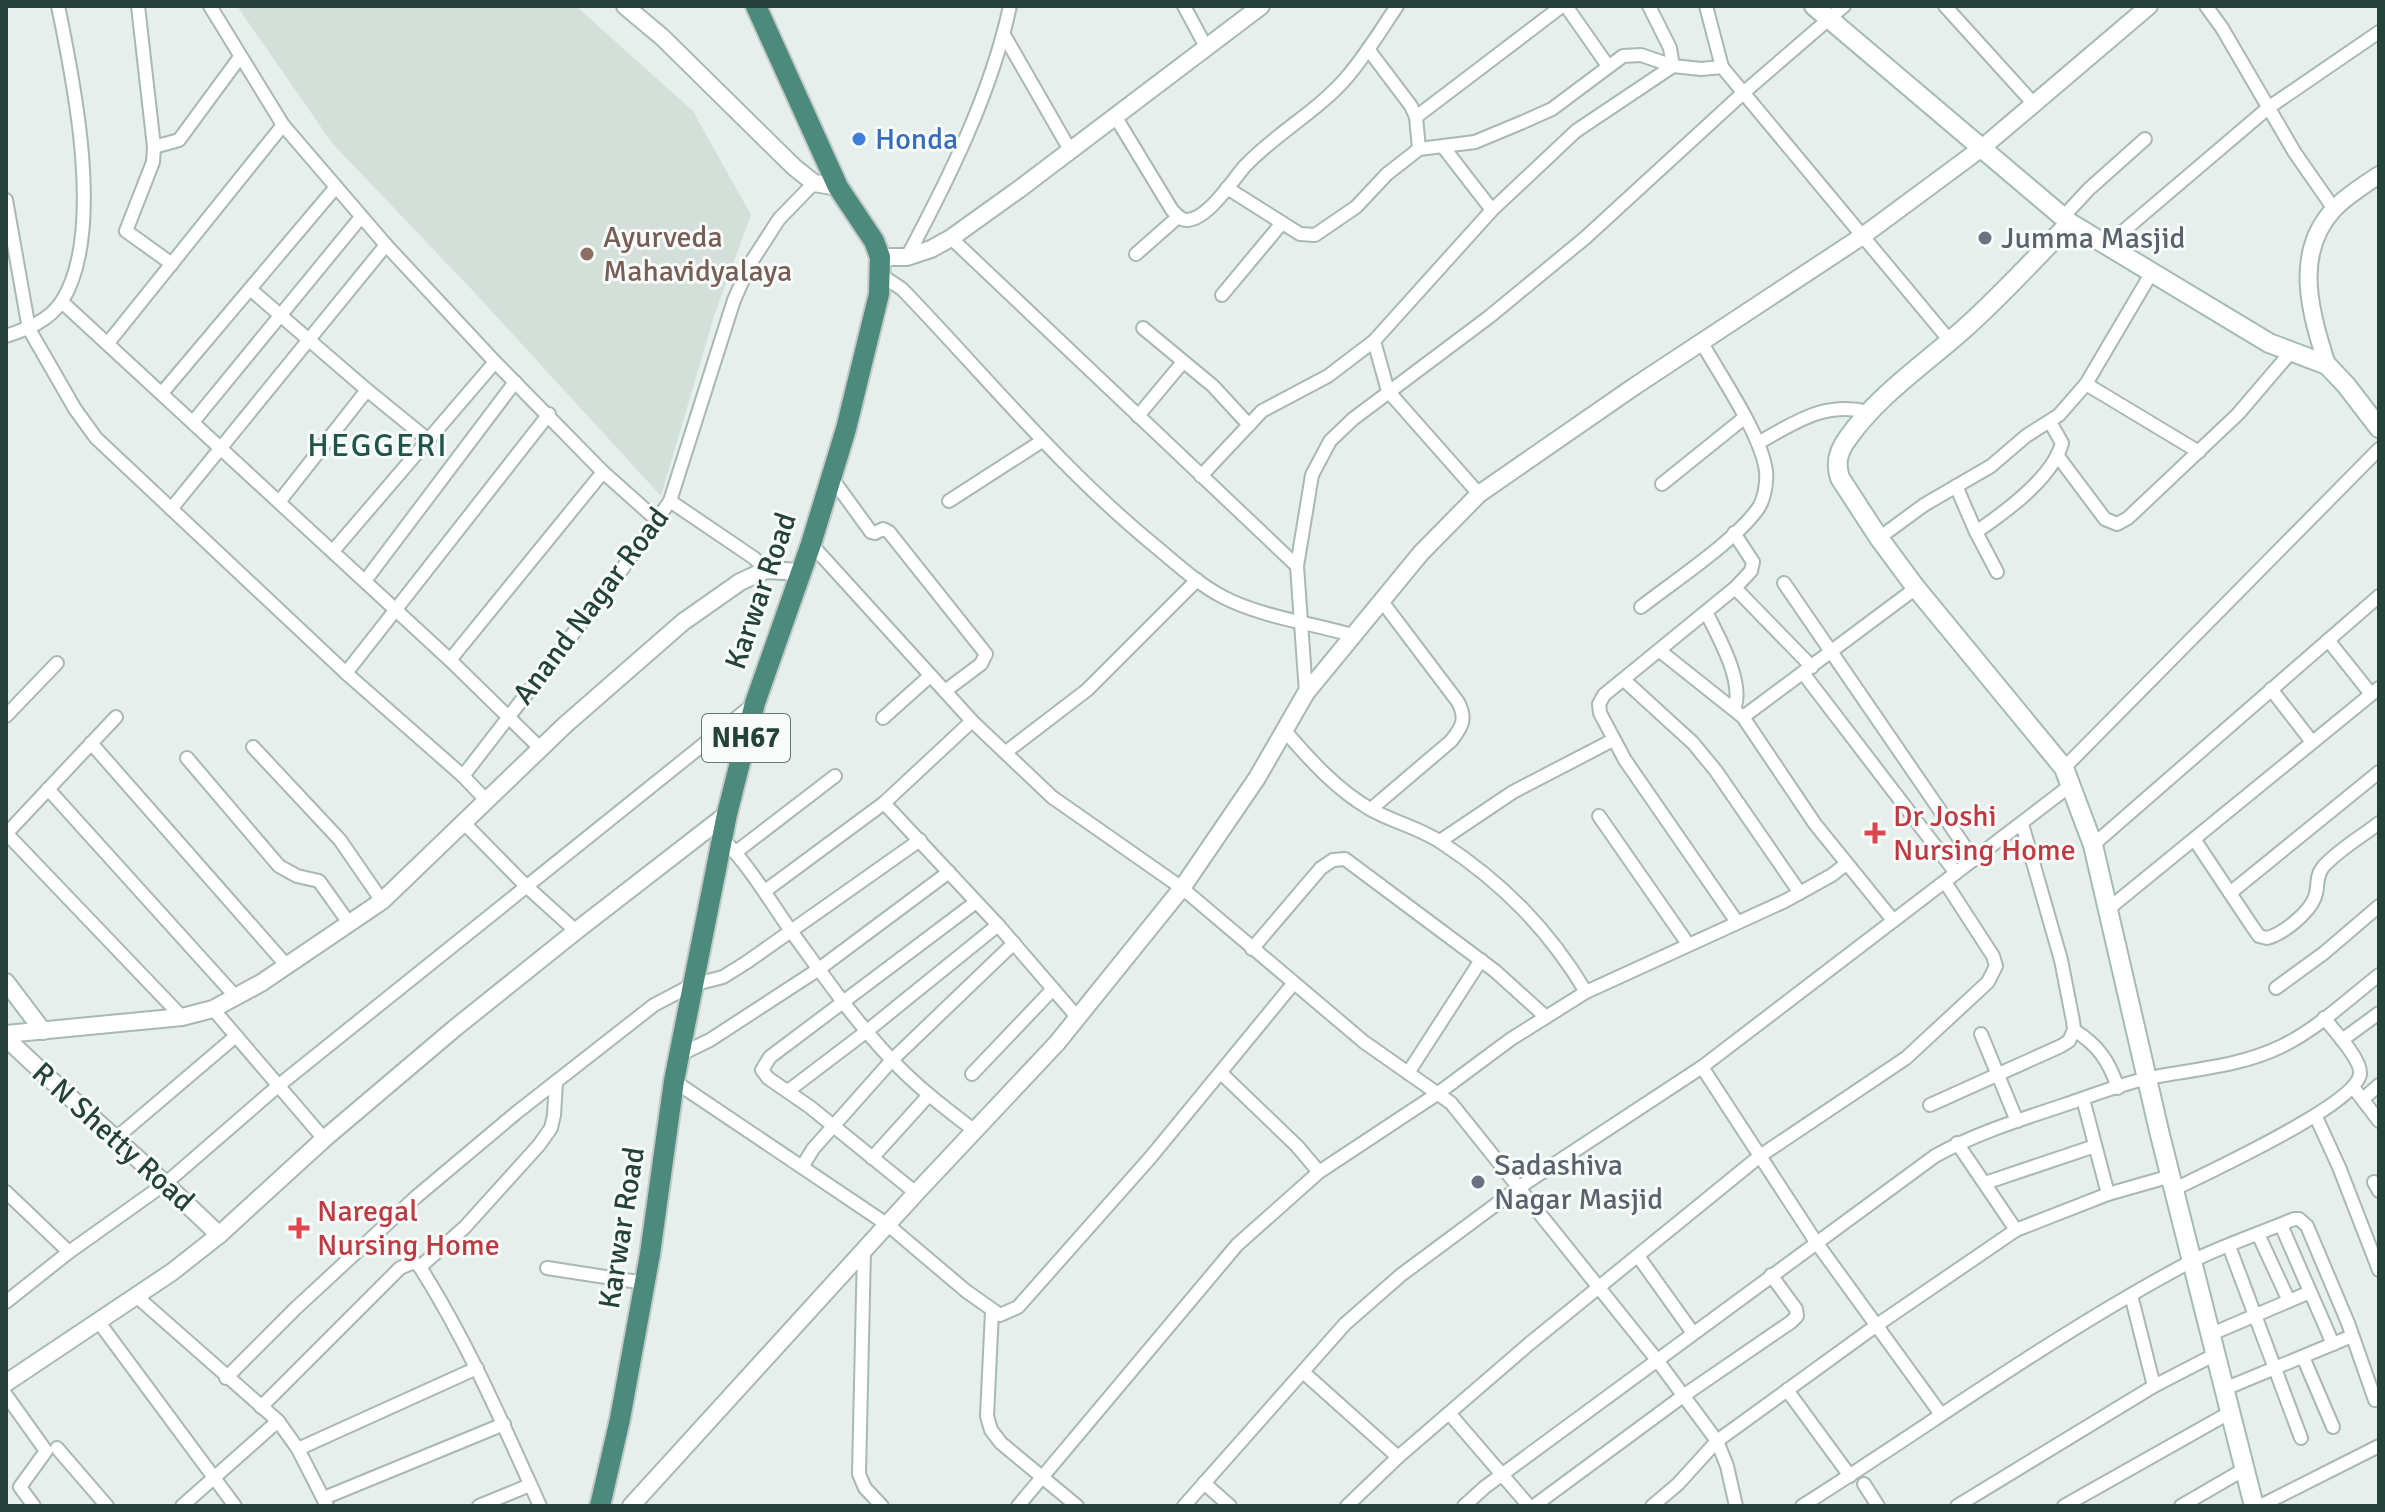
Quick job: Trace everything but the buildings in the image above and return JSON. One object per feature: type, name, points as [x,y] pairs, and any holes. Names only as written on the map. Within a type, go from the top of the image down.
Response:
[{"type":"highway","points":[[756,6],[838,187],[874,241],[880,266]]},
{"type":"highway","name":"Karwar Road","points":[[600,1506],[645,1283],[674,1081],[692,985],[729,846],[727,814],[755,703],[831,477],[871,332],[880,266]]},
{"type":"main road","points":[[1814,6],[1837,12],[2066,220],[2269,343],[2327,365],[2379,428]]},
{"type":"main road","points":[[2066,220],[1993,303],[1869,412],[1847,438],[1839,453],[1837,467],[1840,478],[1879,538],[1916,588],[2068,776],[2093,845],[2222,1390],[2254,1506]]},
{"type":"street","points":[[18,332],[43,320],[62,302],[76,265],[85,206],[82,156],[58,6]]},
{"type":"street","points":[[138,6],[154,147],[153,162],[126,231],[172,264]]},
{"type":"street","points":[[210,6],[283,125],[361,217],[495,362],[603,472],[658,521]]},
{"type":"street","points":[[625,6],[662,37],[794,167],[814,183],[838,187]]},
{"type":"street","points":[[907,257],[935,205],[989,81],[1010,6]]},
{"type":"street","points":[[1184,6],[1206,47]]},
{"type":"street","points":[[1416,117],[1564,6],[1608,66]]},
{"type":"street","points":[[1649,6],[1670,48],[1673,66]]},
{"type":"street","points":[[1706,6],[1722,67],[1950,341]]},
{"type":"street","points":[[1945,6],[2033,103]]},
{"type":"street","points":[[631,1506],[1078,1018],[1182,888],[1257,778],[1306,693],[1421,553],[1479,494],[1864,235],[1983,147],[2149,6]]},
{"type":"street","points":[[2206,6],[2295,153],[2334,209]]},
{"type":"street","points":[[1115,116],[1178,217],[1187,220],[1198,216],[1218,200],[1263,148],[1308,114],[1346,78],[1394,7]]},
{"type":"street","points":[[1255,8],[951,238],[931,249],[880,266],[1042,441],[1131,526],[1197,580],[1223,597],[1249,608],[1352,635]]},
{"type":"street","points":[[1306,693],[1297,566],[1312,475],[1330,441],[1388,391],[1489,317],[1585,238],[1837,12]]},
{"type":"street","points":[[2107,245],[2268,108],[2379,32]]},
{"type":"street","points":[[1004,35],[1070,150]]},
{"type":"street","points":[[1368,49],[1416,117],[1419,149]]},
{"type":"street","points":[[1227,188],[1300,234],[1315,235],[1356,207],[1387,174],[1419,149],[1475,142],[1552,109],[1623,56],[1641,55],[1673,66],[1701,69],[1722,67]]},
{"type":"street","points":[[154,147],[179,140],[240,57]]},
{"type":"street","points":[[1201,476],[1262,411],[1328,376],[1374,341],[1492,210],[1576,131],[1673,66]]},
{"type":"street","points":[[108,343],[283,125]]},
{"type":"street","points":[[2066,220],[2089,189],[2145,139]]},
{"type":"street","points":[[1444,148],[1492,210]]},
{"type":"street","points":[[2327,365],[2309,300],[2307,274],[2310,256],[2319,229],[2334,209],[2379,175]]},
{"type":"street","name":"Anand Nagar Road","points":[[463,776],[658,521],[670,501],[734,300],[750,264],[779,219],[814,183]]},
{"type":"street","points":[[162,393],[336,187]]},
{"type":"street","points":[[6,200],[18,332],[96,438],[486,800]]},
{"type":"street","points":[[193,422],[361,217]]},
{"type":"street","points":[[1136,254],[1178,217]]},
{"type":"street","points":[[1222,295],[1282,223]]},
{"type":"street","points":[[951,238],[1297,566]]},
{"type":"street","points":[[171,509],[386,245]]},
{"type":"street","points":[[1879,538],[1924,505],[1991,466],[2032,431],[2050,422],[2086,384],[2152,272]]},
{"type":"street","points":[[250,289],[427,439]]},
{"type":"street","points":[[62,302],[396,609],[540,748]]},
{"type":"street","points":[[1143,328],[1213,386],[1249,425]]},
{"type":"street","points":[[1374,341],[1388,391],[1479,494]]},
{"type":"street","points":[[1641,607],[1734,533],[1760,505],[1764,492],[1766,471],[1758,443],[1702,343]]},
{"type":"street","points":[[2057,455],[2105,519],[2117,524],[2128,518],[2238,414],[2291,352]]},
{"type":"street","points":[[333,551],[495,362]]},
{"type":"street","points":[[1138,416],[1183,362]]},
{"type":"street","points":[[365,581],[515,382]]},
{"type":"street","points":[[2086,384],[2199,452]]},
{"type":"street","points":[[279,502],[367,390]]},
{"type":"street","points":[[1758,443],[1822,410],[1853,408],[1869,412]]},
{"type":"street","points":[[346,673],[549,414]]},
{"type":"street","points":[[1662,484],[1744,418]]},
{"type":"street","points":[[1976,532],[2020,500],[2057,455],[2062,443],[2050,422]]},
{"type":"street","points":[[949,501],[1042,441]]},
{"type":"street","points":[[1184,1506],[1345,1324],[1401,1275],[1518,1188],[1702,1067],[1892,919],[2022,824],[2379,449]]},
{"type":"street","points":[[450,660],[603,472]]},
{"type":"street","points":[[831,477],[871,532],[883,529],[889,532],[986,654],[981,664],[945,691]]},
{"type":"street","points":[[1956,486],[1997,572]]},
{"type":"street","points":[[670,501],[754,558],[766,570],[801,572]]},
{"type":"street","points":[[1734,533],[1753,566],[1735,588],[1604,695],[1599,704],[1602,719],[1613,740],[1737,922]]},
{"type":"street","points":[[811,544],[972,721],[1052,797],[1182,888],[1364,1042],[1451,1103],[1657,1360],[1717,1441],[1727,1466],[1736,1506]]},
{"type":"street","name":"Anand Nagar Road","points":[[6,1036],[182,1017],[213,1009],[287,966],[382,901],[540,748],[683,622],[740,582],[766,570]]},
{"type":"street","points":[[1006,752],[1087,690],[1197,580]]},
{"type":"street","points":[[1784,583],[1974,860]]},
{"type":"street","points":[[1735,588],[1808,670],[1956,873]]},
{"type":"street","points":[[1739,713],[1808,670],[1916,588]]},
{"type":"street","points":[[2093,845],[2379,596]]},
{"type":"street","points":[[1371,809],[1451,741],[1462,728],[1464,718],[1458,702],[1381,600]]},
{"type":"street","points":[[1706,612],[1725,652],[1737,688],[1739,713]]},
{"type":"street","points":[[2107,910],[2375,691],[2328,640]]},
{"type":"street","points":[[1660,651],[1739,713],[1815,824],[1892,919]]},
{"type":"street","points":[[6,716],[57,663]]},
{"type":"street","points":[[883,718],[930,676]]},
{"type":"street","points":[[1624,680],[1701,752],[1800,893]]},
{"type":"street","points":[[2271,689],[2312,742]]},
{"type":"street","points":[[6,1302],[69,1252],[166,1183],[278,1086],[755,703]]},
{"type":"street","points":[[116,717],[6,834],[182,1017]]},
{"type":"street","points":[[765,891],[884,803],[972,721]]},
{"type":"street","points":[[1285,731],[1310,761],[1342,790],[1371,809],[1440,841],[1485,874],[1517,902],[1564,955],[1586,992]]},
{"type":"street","points":[[1440,841],[1513,792],[1613,740]]},
{"type":"street","points":[[91,743],[287,966]]},
{"type":"street","points":[[253,747],[340,840],[382,901]]},
{"type":"street","points":[[187,758],[279,866],[297,876],[319,881],[349,923]]},
{"type":"street","points":[[2230,893],[2379,772]]},
{"type":"street","points":[[835,776],[729,846],[844,1002],[892,1060],[929,1095],[975,1131]]},
{"type":"street","points":[[48,789],[236,997]]},
{"type":"street","points":[[884,803],[998,925],[1078,1018]]},
{"type":"street","points":[[6,1383],[172,1272],[219,1235],[324,1139],[576,931],[727,814]]},
{"type":"street","points":[[1599,816],[1688,944]]},
{"type":"street","points":[[464,823],[576,931]]},
{"type":"street","points":[[2194,839],[2259,936],[2267,938],[2274,936],[2311,905],[2321,870],[2379,823]]},
{"type":"street","points":[[1930,1105],[2061,1046],[2069,1041],[2074,1030],[2061,960],[2022,824]]},
{"type":"street","points":[[226,1378],[296,1308],[416,1197],[654,1005],[692,985],[723,977],[920,840]]},
{"type":"street","points":[[1252,949],[1321,868],[1333,860],[1345,859],[1481,960],[1546,1017]]},
{"type":"street","points":[[1018,1506],[1237,1245],[1319,1172],[1586,992],[1800,893],[1846,864]]},
{"type":"street","points":[[679,1055],[710,1040],[819,969],[949,872]]},
{"type":"street","points":[[1347,1506],[1449,1413],[1760,1156],[1906,1058],[1994,974],[1996,966],[1993,956],[1945,882]]},
{"type":"street","points":[[916,1193],[764,1074],[764,1064],[976,902]]},
{"type":"street","points":[[2276,988],[2324,953],[2379,906]]},
{"type":"street","points":[[788,1091],[998,925]]},
{"type":"street","points":[[802,1167],[833,1126],[892,1060],[1014,943]]},
{"type":"street","points":[[1408,1073],[1481,960]]},
{"type":"street","points":[[1465,1506],[1503,1474],[1771,1275],[1957,1143],[2147,1079],[2252,1058],[2279,1047],[2324,1018],[2379,975]]},
{"type":"street","name":"R N Shetty Road","points":[[6,982],[43,1031]]},
{"type":"street","points":[[674,1081],[888,1225],[1000,1315],[1018,1307],[1150,1158],[1293,984]]},
{"type":"street","points":[[972,1074],[1053,989]]},
{"type":"street","points":[[213,1009],[324,1139]]},
{"type":"street","points":[[2342,1040],[2379,1013]]},
{"type":"street","points":[[1652,1506],[1678,1484],[1717,1441],[1877,1325],[2016,1230],[2108,1194],[2173,1182],[2316,1117],[2353,1087],[2360,1075],[2360,1069],[2342,1040],[2324,1018]]},
{"type":"street","points":[[2074,1030],[2092,1041],[2104,1055],[2118,1088]]},
{"type":"street","points":[[1981,1034],[2017,1121]]},
{"type":"street","name":"R N Shetty Road","points":[[6,1036],[73,1102],[166,1183],[219,1235]]},
{"type":"street","points":[[116,1138],[236,1036]]},
{"type":"street","points":[[1702,1067],[1816,1242],[1940,1413]]},
{"type":"street","points":[[1221,1073],[1297,1146],[1319,1172]]},
{"type":"street","points":[[420,1267],[465,1227],[551,1128],[556,1082]]},
{"type":"street","points":[[2363,1099],[2379,1085]]},
{"type":"street","points":[[2353,1087],[2379,1121]]},
{"type":"street","points":[[872,1158],[929,1095]]},
{"type":"street","points":[[2083,1099],[2108,1194]]},
{"type":"street","points":[[2316,1117],[2379,1270]]},
{"type":"street","points":[[1957,1143],[2016,1230]]},
{"type":"street","points":[[1985,1183],[2095,1146]]},
{"type":"street","points":[[6,1192],[69,1252]]},
{"type":"street","points":[[1802,1506],[1940,1413],[2131,1295],[2191,1261],[2299,1219],[2307,1226],[2375,1400]]},
{"type":"street","points":[[2281,1225],[2333,1344]]},
{"type":"street","points":[[2258,1234],[2289,1301]]},
{"type":"street","points":[[2229,1246],[2301,1438]]},
{"type":"street","points":[[864,1250],[859,1474],[865,1488],[882,1506]]},
{"type":"street","points":[[1638,1256],[1693,1333]]},
{"type":"street","points":[[261,1407],[400,1268],[414,1262],[450,1315],[540,1506]]},
{"type":"street","points":[[547,1268],[645,1283]]},
{"type":"street","points":[[1449,1413],[1532,1506],[1797,1316],[1796,1309],[1771,1275]]},
{"type":"street","points":[[2209,1335],[2310,1292]]},
{"type":"street","points":[[135,1295],[278,1421],[298,1449],[326,1502],[504,1424]]},
{"type":"street","points":[[2131,1295],[2154,1386]]},
{"type":"street","points":[[992,1311],[987,1416],[991,1430],[1001,1443],[1077,1506]]},
{"type":"street","points":[[98,1321],[235,1506]]},
{"type":"street","points":[[2222,1390],[2352,1336]]},
{"type":"street","points":[[1957,1506],[2154,1386],[2214,1355]]},
{"type":"street","points":[[2303,1357],[2333,1427]]},
{"type":"street","points":[[298,1449],[477,1368]]},
{"type":"street","points":[[1303,1372],[1398,1457]]},
{"type":"street","points":[[1787,1390],[1850,1476]]},
{"type":"street","points":[[6,1395],[46,1451],[20,1487],[34,1506]]},
{"type":"street","points":[[2064,1506],[2229,1413]]},
{"type":"street","points":[[182,1506],[278,1421]]},
{"type":"street","points":[[2260,1506],[2379,1446]]},
{"type":"street","points":[[57,1448],[107,1506]]},
{"type":"street","points":[[2181,1506],[2243,1470]]},
{"type":"street","points":[[1204,1483],[1230,1506]]},
{"type":"street","points":[[1864,1484],[1878,1506]]},
{"type":"street","points":[[479,1506],[530,1485]]},
{"type":"shaded area","name":"Ayurveda Mahavidyalaya","points":[[237,6],[576,6],[693,111],[751,215],[715,313],[661,496],[332,143]]},
{"type":"place","name":"Honda","points":[[859,139]]},
{"type":"place","name":"Jumma Masjid","points":[[1985,238]]},
{"type":"place","name":"Ayurveda Mahavidyalaya","points":[[587,254]]},
{"type":"place","name":"Dr Joshi Nursing Home","points":[[1875,833]]},
{"type":"place","name":"Sadashiva Nagar Masjid","points":[[1478,1182]]},
{"type":"place","name":"Naregal Nursing Home","points":[[299,1228]]},
{"type":"district","name":"HEGGERI","points":[[378,445]]}]
